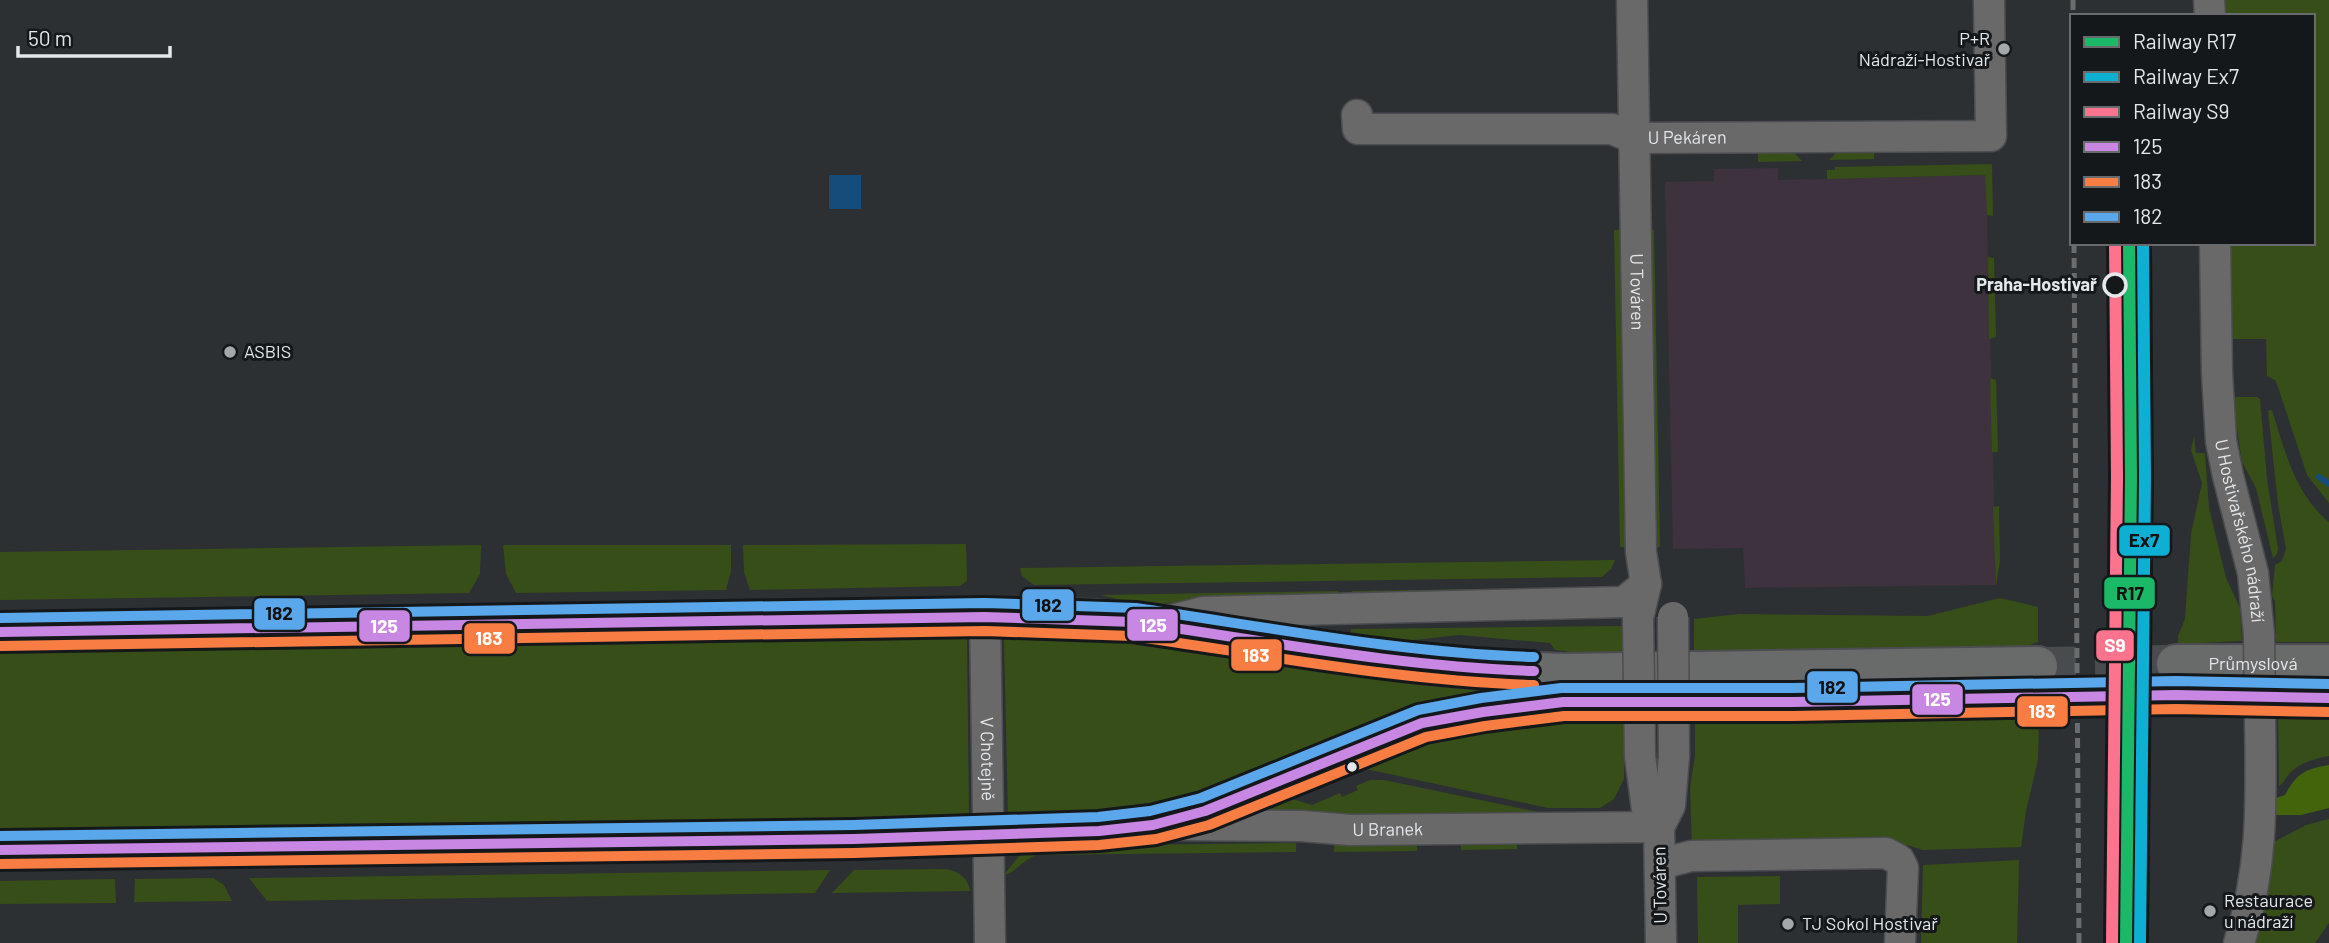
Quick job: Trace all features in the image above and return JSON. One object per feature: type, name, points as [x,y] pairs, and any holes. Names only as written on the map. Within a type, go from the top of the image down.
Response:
[{"type":"main road","points":[[0,632],[985,617],[1094,618],[1472,669],[2039,682],[1563,702],[1483,712],[1422,723],[1233,801],[1153,825],[1099,831],[988,836],[0,850]]},
{"type":"main road","name":"Průmyslová","points":[[2329,664],[2176,679],[2329,698]]},
{"type":"street","name":"U Továren","points":[[1632,0],[1641,552],[1646,584],[1638,618],[1640,756],[1647,809],[1659,827]]},
{"type":"street","name":"U Pekáren","points":[[1357,115],[1358,129],[1612,129],[1634,138],[1991,136],[1989,0]]},
{"type":"street","name":"U Hostivařského nádraží","points":[[2216,245],[2217,373],[2221,441],[2253,573],[2259,635],[2261,831],[2252,895],[2239,943]]},
{"type":"street","name":"U Továren","points":[[1646,584],[1673,617],[1674,756],[1670,805],[1659,827],[1661,943]]},
{"type":"street","points":[[1154,624],[1203,612],[1624,602],[1646,584]]},
{"type":"street","name":"V Chotejně","points":[[985,617],[990,943]]},
{"type":"street","name":"U Branek","points":[[1153,825],[1302,826],[1350,830],[1659,827]]},
{"type":"street","points":[[1660,864],[1691,856],[1886,853],[1899,860],[1903,867],[1900,943]]},
{"type":"shaded area","points":[[1778,168],[1778,180],[1986,175],[1996,585],[1745,588],[1743,548],[1673,549],[1665,182],[1714,181],[1714,169]]},
{"type":"green space","points":[[2222,0],[2329,0],[2329,503],[2307,475],[2277,384],[2267,376],[2266,339],[2233,339],[2227,245],[2315,245],[2315,14],[2222,14]]},
{"type":"green space","points":[[1874,144],[1874,159],[1829,160],[1841,148]]},
{"type":"green space","points":[[1758,147],[1793,151],[1802,161],[1758,162]]},
{"type":"green space","points":[[1992,164],[1993,216],[1987,215],[1985,175],[1827,179],[1827,170],[1835,170],[1835,167]]},
{"type":"green space","points":[[1614,230],[1622,230],[1629,547],[1620,547]]},
{"type":"green space","points":[[1646,230],[1654,230],[1660,547],[1652,547]]},
{"type":"green space","points":[[1988,257],[1994,258],[1996,337],[1989,339]]},
{"type":"green space","points":[[1990,378],[1996,380],[1998,452],[1992,452]]},
{"type":"green space","points":[[2227,397],[2260,399],[2267,479],[2278,549],[2273,558],[2256,488],[2242,462],[2237,429],[2230,430]]},
{"type":"green space","points":[[2272,410],[2299,485],[2317,511],[2329,522],[2329,642],[2276,642],[2275,601],[2272,596],[2275,565],[2282,561],[2286,549],[2278,504],[2268,411]]},
{"type":"green space","points":[[2194,436],[2196,453],[2205,453],[2209,508],[2226,578],[2240,608],[2242,641],[2178,644],[2178,636],[2185,619],[2191,534],[2202,483],[2191,450]]},
{"type":"green space","points":[[1999,506],[2000,561],[1996,585],[1993,507]]},
{"type":"green space","points":[[966,544],[967,581],[960,586],[750,590],[744,572],[743,545]]},
{"type":"green space","points":[[481,545],[480,574],[469,593],[0,600],[0,552]]},
{"type":"green space","points":[[503,545],[731,545],[731,571],[726,590],[516,593],[506,574]]},
{"type":"green space","points":[[1615,560],[1611,569],[1602,577],[1034,585],[1022,576],[1020,568]]},
{"type":"green space","points":[[1613,587],[1609,590],[1351,600],[1352,591]]},
{"type":"green space","points":[[1338,591],[1338,601],[1136,604],[1101,595]]},
{"type":"green space","points":[[2000,598],[2038,607],[2038,642],[2015,651],[1694,657],[1694,619],[1739,614],[1928,616]]},
{"type":"green space","points":[[457,604],[444,611],[71,619],[0,613]]},
{"type":"green space","points":[[1624,626],[1625,659],[1555,650],[1550,643],[1459,635],[1405,641],[1351,633],[1351,629]]},
{"type":"green space","points":[[1050,629],[1548,692],[1145,815],[1008,817],[1004,640],[1007,633]]},
{"type":"green space","points":[[964,633],[967,640],[969,816],[923,819],[462,824],[0,836],[0,646]]},
{"type":"green space","points":[[2007,709],[2039,718],[2038,760],[2021,847],[1923,850],[1907,845],[1692,849],[1690,787],[1695,755],[1695,716]]},
{"type":"green space","points":[[2278,711],[2329,713],[2329,756],[2298,766],[2279,786]]},
{"type":"green space","points":[[1625,715],[1624,779],[1614,799],[1600,808],[1548,808],[1366,769],[1405,743],[1441,731]]},
{"type":"green space","points":[[2329,765],[2329,808],[2301,815],[2276,815],[2276,798],[2285,795],[2298,777],[2308,770]]},
{"type":"green space","points":[[1370,780],[1384,780],[1553,815],[1230,817],[1292,799],[1312,805],[1340,793],[1342,797],[1358,790],[1356,786]]},
{"type":"green space","points":[[2329,819],[2329,923],[2315,943],[2253,943],[2272,843],[2306,825]]},
{"type":"green space","points":[[1517,839],[1517,849],[1461,850],[1461,840]]},
{"type":"green space","points":[[1417,841],[1417,851],[1334,852],[1334,843]]},
{"type":"green space","points":[[1296,843],[1296,852],[1037,855],[1004,875],[1019,856],[1040,846]]},
{"type":"green space","points":[[2019,860],[2017,943],[1921,943],[1923,865]]},
{"type":"green space","points":[[946,869],[962,876],[970,891],[832,893],[854,870]]},
{"type":"green space","points":[[830,870],[815,893],[267,901],[249,878]]},
{"type":"green space","points":[[1780,876],[1780,904],[1738,905],[1738,943],[1698,943],[1697,877]]},
{"type":"green space","points":[[213,878],[224,885],[232,901],[134,902],[135,879]]},
{"type":"green space","points":[[115,879],[116,903],[0,904],[0,881]]},
{"type":"water","points":[[829,175],[861,175],[861,209],[829,209]]},
{"type":"waterway","points":[[2319,477],[2329,484]]},
{"type":"tunnel","points":[[2038,666],[2176,664]]},
{"type":"tunnel","points":[[2039,698],[2176,695]]},
{"type":"railway","points":[[2073,0],[2073,14]]},
{"type":"railway","points":[[2074,245],[2079,943]]},
{"type":"rail line","name":"S9","points":[[2112,943],[2117,477],[2115,245]]},
{"type":"rail line","name":"R17","points":[[2126,943],[2131,477],[2129,245]]},
{"type":"rail line","name":"Ex7","points":[[2140,943],[2145,477],[2143,245]]},
{"type":"transit line","name":"182","points":[[0,618],[985,603],[1136,608],[1384,645],[1534,657]]},
{"type":"transit line","name":"125","points":[[0,632],[985,617],[1134,622],[1384,659],[1534,671]]},
{"type":"transit line","name":"183","points":[[0,646],[985,631],[1132,636],[1383,673],[1534,685]]},
{"type":"transit line","name":"182","points":[[0,836],[854,825],[1098,817],[1150,811],[1201,798],[1418,710],[1481,698],[1561,688],[1793,688],[2176,681],[2329,684]]},
{"type":"transit line","name":"125","points":[[0,850],[854,839],[1099,831],[1153,825],[1205,811],[1422,723],[1563,702],[1793,702],[2176,695],[2329,698]]},
{"type":"transit line","name":"183","points":[[0,864],[854,853],[1099,845],[1156,839],[1209,825],[1426,737],[1564,716],[1793,716],[2176,709],[2329,712]]},
{"type":"place","name":"P+R Nádraží-Hostivař","points":[[2004,49]]},
{"type":"place","name":"Praha-Hostivař","points":[[2115,285]]},
{"type":"place","name":"ASBIS","points":[[230,352]]},
{"type":"place","name":"Restaurace u nádraží","points":[[2210,911]]},
{"type":"place","name":"TJ Sokol Hostivař","points":[[1788,924]]}]
